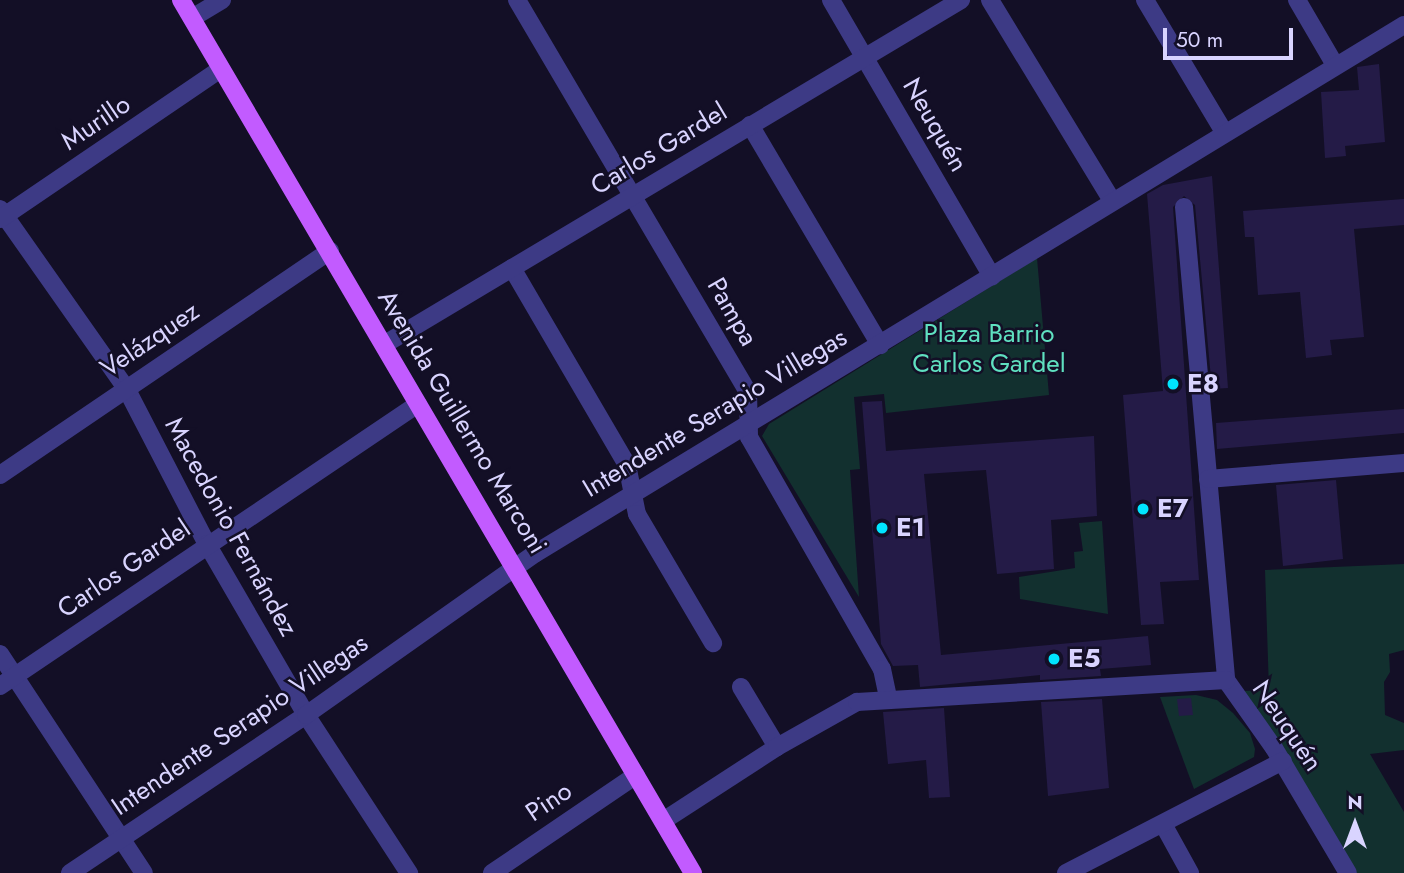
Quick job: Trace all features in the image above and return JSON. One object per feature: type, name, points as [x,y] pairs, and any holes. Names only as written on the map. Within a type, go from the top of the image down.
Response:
[{"type":"main road","name":"Avenida Guillermo Marconi","points":[[181,0],[418,404],[518,568],[694,873]]},
{"type":"street","points":[[192,18],[222,0]]},
{"type":"street","name":"Pampa","points":[[517,0],[748,392],[747,426],[753,445],[882,669],[888,698]]},
{"type":"street","name":"Neuquén","points":[[831,0],[992,277]]},
{"type":"street","name":"Carlos Gardel","points":[[385,344],[961,0]]},
{"type":"street","points":[[990,0],[1112,201]]},
{"type":"street","points":[[1145,0],[1224,132]]},
{"type":"street","points":[[1297,0],[1335,65]]},
{"type":"street","name":"Intendente Serapio Villegas","points":[[70,873],[634,491],[747,426],[1224,132],[1404,25]]},
{"type":"street","name":"Murillo","points":[[2,215],[221,69]]},
{"type":"street","points":[[750,125],[880,345]]},
{"type":"street","points":[[663,821],[777,747],[845,708],[888,698],[1226,680],[1184,208]]},
{"type":"street","name":"Macedonio Fernández","points":[[2,215],[126,388],[206,544],[306,715],[409,873]]},
{"type":"street","name":"Velázquez","points":[[0,475],[330,251]]},
{"type":"street","points":[[512,268],[627,465],[637,514],[713,643]]},
{"type":"street","name":"Carlos Gardel","points":[[8,680],[206,544],[418,404]]},
{"type":"street","points":[[1208,479],[1404,463]]},
{"type":"street","points":[[0,654],[8,680],[144,873]]},
{"type":"street","name":"Neuquén","points":[[1226,680],[1283,761],[1348,873]]},
{"type":"street","points":[[741,687],[777,747]]},
{"type":"street","points":[[1066,873],[1283,761]]},
{"type":"street","name":"Pino","points":[[492,873],[636,775]]},
{"type":"street","points":[[1163,824],[1190,873]]},
{"type":"green space","name":"Plaza Barrio Carlos Gardel","points":[[1037,258],[1049,395],[886,413],[884,394],[854,397],[860,469],[850,470],[859,597],[762,436],[769,424]]},
{"type":"green space","points":[[1102,521],[1108,614],[1020,599],[1019,577],[1075,568],[1074,552],[1083,551],[1079,523]]},
{"type":"green space","points":[[1404,564],[1404,650],[1389,654],[1390,672],[1384,682],[1385,715],[1404,723],[1404,750],[1370,754],[1404,812],[1404,873],[1354,873],[1243,691],[1269,690],[1265,570]]},
{"type":"green space","points":[[1196,695],[1217,700],[1233,713],[1250,733],[1255,749],[1254,757],[1194,789],[1160,697]]},
{"type":"building","points":[[1379,64],[1385,142],[1345,146],[1346,156],[1325,158],[1321,92],[1359,90],[1357,67]]},
{"type":"building","points":[[1212,176],[1228,388],[1212,389],[1195,205],[1184,196],[1173,207],[1199,580],[1160,582],[1164,624],[1141,625],[1123,395],[1163,391],[1147,194],[1163,185]]},
{"type":"building","points":[[1404,199],[1404,225],[1354,229],[1364,337],[1330,340],[1332,355],[1306,358],[1300,292],[1258,295],[1254,237],[1245,237],[1243,211]]},
{"type":"building","points":[[882,401],[886,451],[1094,436],[1097,516],[1051,520],[1054,569],[997,574],[986,470],[924,474],[941,655],[1148,636],[1151,665],[1100,669],[1101,676],[1040,680],[1040,675],[920,687],[918,665],[893,666],[881,644],[862,402]]},
{"type":"building","points":[[1404,409],[1404,433],[1217,449],[1216,423]]},
{"type":"building","points":[[1336,480],[1343,559],[1283,566],[1276,485]]},
{"type":"building","points":[[1191,698],[1193,715],[1179,716],[1177,699]]},
{"type":"building","points":[[1102,699],[1109,788],[1048,796],[1041,702]]},
{"type":"building","points":[[944,708],[950,797],[929,798],[926,760],[888,764],[883,712]]},
{"type":"place","name":"E8","points":[[1173,384]]},
{"type":"place","name":"E7","points":[[1143,509]]},
{"type":"place","name":"E1","points":[[882,528]]},
{"type":"place","name":"E5","points":[[1054,659]]}]
